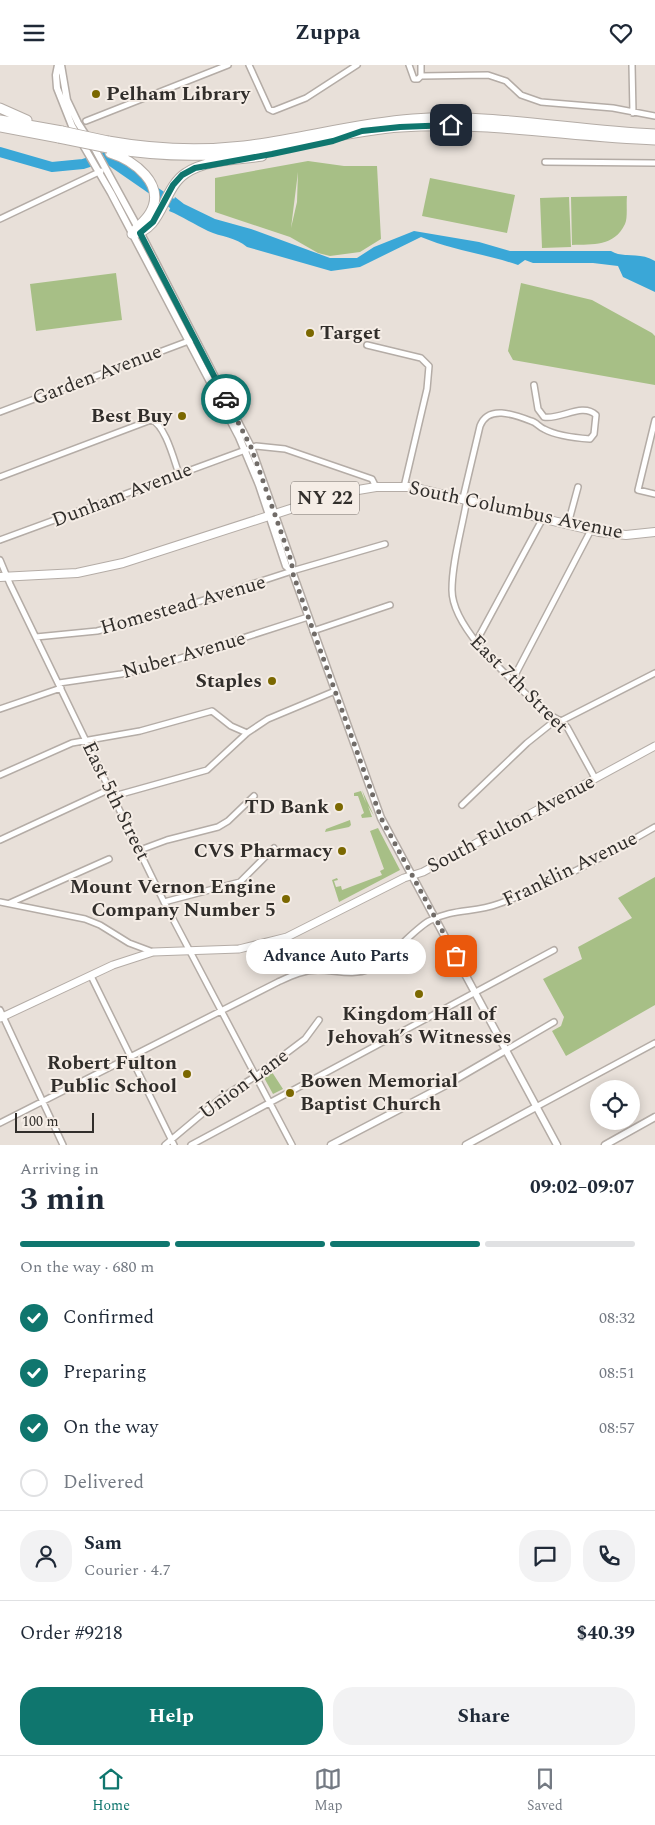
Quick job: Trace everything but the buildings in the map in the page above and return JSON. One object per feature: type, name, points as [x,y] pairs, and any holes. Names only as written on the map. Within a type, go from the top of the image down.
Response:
[{"type":"highway","points":[[0,108],[61,135]]},
{"type":"highway","points":[[107,147],[226,148],[369,123],[445,118],[488,119],[655,133]]},
{"type":"highway","points":[[0,120],[51,129]]},
{"type":"highway","points":[[0,127],[61,135],[107,147],[154,154],[214,155],[268,149],[354,133],[400,127],[467,125],[655,140]]},
{"type":"highway","points":[[136,231],[148,228],[154,213],[182,175],[199,167],[333,141],[354,133]]},
{"type":"highway","points":[[107,147],[131,161],[147,176],[153,193],[154,213]]},
{"type":"main road","name":"South Columbus Avenue","points":[[3,577],[77,573],[116,565],[340,493],[376,487],[404,487],[465,499],[591,530],[626,535],[655,533]]},
{"type":"main road","name":"South Fulton Avenue","points":[[1,1015],[113,965],[153,952],[239,949],[276,941],[304,930],[413,875],[655,746]]},
{"type":"street","points":[[60,65],[67,100],[78,123],[96,151],[101,170],[136,231]]},
{"type":"street","points":[[60,65],[56,75],[60,100],[72,126],[87,152],[101,170],[136,231],[248,448],[272,515],[286,566],[292,571],[381,818],[557,1145]]},
{"type":"street","points":[[86,121],[228,65]]},
{"type":"street","points":[[250,65],[269,109],[273,111],[306,98],[357,65]]},
{"type":"street","points":[[409,65],[414,79],[418,79],[421,76],[488,75],[506,81],[521,95],[542,102],[613,109],[655,116]]},
{"type":"street","points":[[421,65],[421,76]]},
{"type":"street","points":[[632,65],[633,113]]},
{"type":"street","points":[[545,161],[655,163]]},
{"type":"street","points":[[0,219],[101,170]]},
{"type":"street","name":"Garden Avenue","points":[[0,412],[191,340]]},
{"type":"street","points":[[366,345],[421,358],[429,367],[427,389],[404,487]]},
{"type":"street","name":"East 7th Street","points":[[534,385],[538,409],[544,417],[550,418],[583,410],[591,411],[596,415],[594,434],[590,439],[544,430],[532,421],[496,412],[489,413],[483,418],[465,499],[452,591],[457,616],[476,641],[546,713],[559,720],[595,778]]},
{"type":"street","points":[[0,477],[151,420],[163,431],[179,474]]},
{"type":"street","points":[[655,420],[638,490],[655,494]]},
{"type":"street","points":[[248,448],[265,446],[285,449],[372,479],[376,487]]},
{"type":"street","name":"Dunham Avenue","points":[[0,540],[248,448]]},
{"type":"street","points":[[568,524],[578,487]]},
{"type":"street","points":[[476,641],[543,518]]},
{"type":"street","points":[[513,679],[591,530]]},
{"type":"street","name":"Homestead Avenue","points":[[36,637],[97,631],[146,619],[280,577],[292,571],[385,545]]},
{"type":"street","name":"East 5th Street","points":[[0,560],[3,577],[36,637],[164,902],[292,1145]]},
{"type":"street","points":[[313,631],[390,605]]},
{"type":"street","name":"Nuber Avenue","points":[[0,709],[60,686],[150,668],[308,617]]},
{"type":"street","points":[[462,805],[527,743],[559,720],[655,673]]},
{"type":"street","points":[[114,796],[207,770],[247,733],[268,719],[335,691]]},
{"type":"street","points":[[0,775],[72,743],[140,731],[212,711],[231,726],[247,733]]},
{"type":"street","points":[[0,840],[110,789]]},
{"type":"street","points":[[140,850],[167,840],[212,829],[228,821],[254,796]]},
{"type":"street","name":"Franklin Avenue","points":[[0,1123],[130,1059],[278,981],[300,973],[317,970],[348,973],[370,969],[414,932],[436,918],[456,910],[478,909],[497,905],[518,897],[587,865],[655,827]]},
{"type":"street","points":[[164,902],[240,883],[274,848]]},
{"type":"street","points":[[10,903],[109,859]]},
{"type":"street","points":[[0,902],[92,922],[128,943],[153,952]]},
{"type":"street","points":[[191,1145],[554,949]]},
{"type":"street","points":[[91,976],[172,1142]]},
{"type":"street","points":[[1,1015],[63,1145]]},
{"type":"street","name":"Union Lane","points":[[166,1145],[172,1142],[221,1098],[256,1076],[305,1039],[319,1020]]},
{"type":"street","points":[[331,1145],[444,1086],[554,1022]]},
{"type":"street","points":[[466,1145],[655,1043]]},
{"type":"street","points":[[605,1145],[655,1117]]},
{"type":"green space","points":[[308,161],[344,166],[377,166],[381,239],[360,252],[330,256],[318,253],[290,237],[215,212],[215,178]],"holes":[[[298,172],[297,202],[291,228]]]},
{"type":"green space","points":[[430,178],[515,195],[507,233],[422,216]]},
{"type":"green space","points":[[627,196],[626,221],[615,237],[602,243],[572,245],[571,197]]},
{"type":"green space","points":[[569,197],[571,247],[542,248],[540,198]]},
{"type":"green space","points":[[116,273],[122,320],[36,331],[30,284]]},
{"type":"green space","points":[[521,283],[592,300],[652,333],[655,336],[655,385],[513,360],[508,351]]},
{"type":"green space","points":[[362,790],[374,816],[368,806],[372,817],[362,818],[361,815],[364,813],[358,796],[354,796],[354,793],[361,791],[366,803]]},
{"type":"green space","points":[[350,820],[351,825],[349,827],[325,832],[326,829]]},
{"type":"green space","points":[[378,828],[400,870],[339,902],[332,880],[337,878],[338,880],[334,881],[336,887],[341,886],[342,890],[382,875],[380,871],[384,869],[370,831]]},
{"type":"green space","points":[[655,877],[655,1005],[566,1056],[552,1031],[561,1026],[564,1017],[543,979],[582,959],[578,947],[632,918],[618,898]]},
{"type":"green space","points":[[270,1069],[283,1089],[273,1094],[262,1074]]},
{"type":"water","points":[[175,197],[184,204],[215,219],[251,229],[330,258],[357,258],[374,247],[414,231],[479,242],[510,251],[611,251],[621,255],[643,256],[655,261],[655,292],[623,277],[618,266],[593,263],[533,263],[525,260],[518,265],[421,237],[360,267],[331,271],[247,247],[233,239],[208,231],[169,211]]},
{"type":"waterway","points":[[0,152],[52,167],[83,164],[105,157],[183,211]]},
{"type":"way so far","points":[[226,399],[251,447],[257,463],[292,563],[292,571],[381,818],[456,956]]},
{"type":"place","name":"Pelham Library","points":[[96,94]]},
{"type":"place","name":"Target","points":[[310,333]]},
{"type":"place","name":"Best Buy","points":[[182,416]]},
{"type":"place","name":"Staples","points":[[272,681]]},
{"type":"place","name":"TD Bank","points":[[339,807]]},
{"type":"place","name":"CVS Pharmacy","points":[[342,851]]},
{"type":"place","name":"Mount Vernon Engine Company Number 5","points":[[286,899]]},
{"type":"place","name":"Advance Auto Parts","points":[[456,956]]},
{"type":"place","name":"Kingdom Hall of Jehovah’s Witnesses","points":[[419,994]]},
{"type":"place","name":"Robert Fulton Public School","points":[[187,1074]]},
{"type":"place","name":"Bowen Memorial Baptist Church","points":[[290,1093]]},
{"type":"route","points":[[226,399],[140,233],[148,228],[156,218],[173,185],[185,174],[201,166],[272,154],[333,141],[354,133],[370,130],[451,125]]}]
